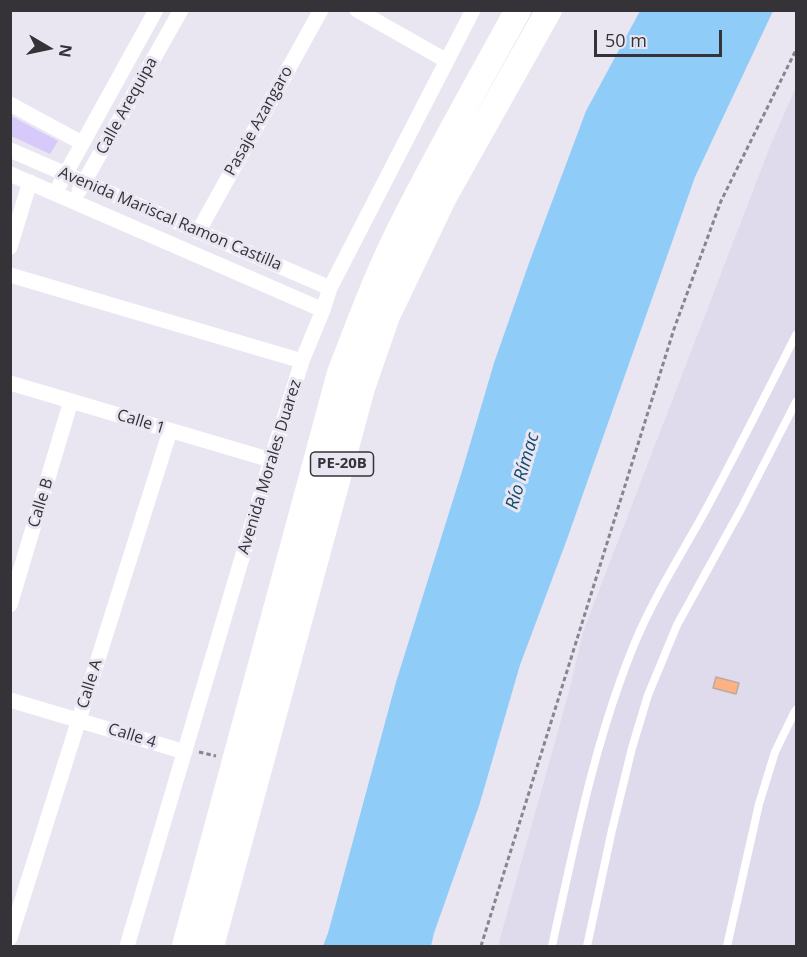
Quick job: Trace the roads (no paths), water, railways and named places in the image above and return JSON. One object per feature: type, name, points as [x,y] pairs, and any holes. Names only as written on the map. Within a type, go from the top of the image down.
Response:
[{"type":"highway","name":"PE-20B","points":[[185,946],[340,373],[370,294],[399,230],[518,10]]},
{"type":"highway","name":"PE-20B","points":[[211,946],[362,388],[387,316],[444,197],[549,10]]},
{"type":"street","name":"Calle Arequipa","points":[[55,193],[156,10]]},
{"type":"street","name":"Calle Arequipa","points":[[73,202],[181,10]]},
{"type":"street","name":"Pasaje Azangaro","points":[[198,232],[321,10]]},
{"type":"street","points":[[357,10],[447,61]]},
{"type":"street","name":"Avenida Morales Duarez","points":[[127,946],[302,361],[330,288],[473,10]]},
{"type":"street","points":[[10,104],[82,143]]},
{"type":"street","name":"Avenida Mariscal Ramon Castilla","points":[[10,150],[330,288]]},
{"type":"street","name":"Avenida Mariscal Ramon Castilla","points":[[10,174],[323,310]]},
{"type":"street","points":[[10,248],[30,182]]},
{"type":"street","points":[[10,275],[302,361]]},
{"type":"street","name":"Calle 1","points":[[10,383],[271,460]]},
{"type":"street","name":"Calle B","points":[[10,605],[71,401]]},
{"type":"street","name":"Calle A","points":[[10,938],[170,430]]},
{"type":"street","name":"Calle 4","points":[[10,700],[186,750]]},
{"type":"lane","points":[[552,946],[602,732],[632,650],[658,592],[704,513],[796,335]]},
{"type":"lane","points":[[586,946],[614,820],[648,696],[676,625],[741,509],[796,402]]},
{"type":"lane","points":[[727,946],[759,804],[775,752],[796,710]]},
{"type":"water","name":"Río Rímac","points":[[640,11],[773,11],[695,177],[520,665],[479,806],[431,946],[323,946],[396,682],[494,363],[586,111]]}]
